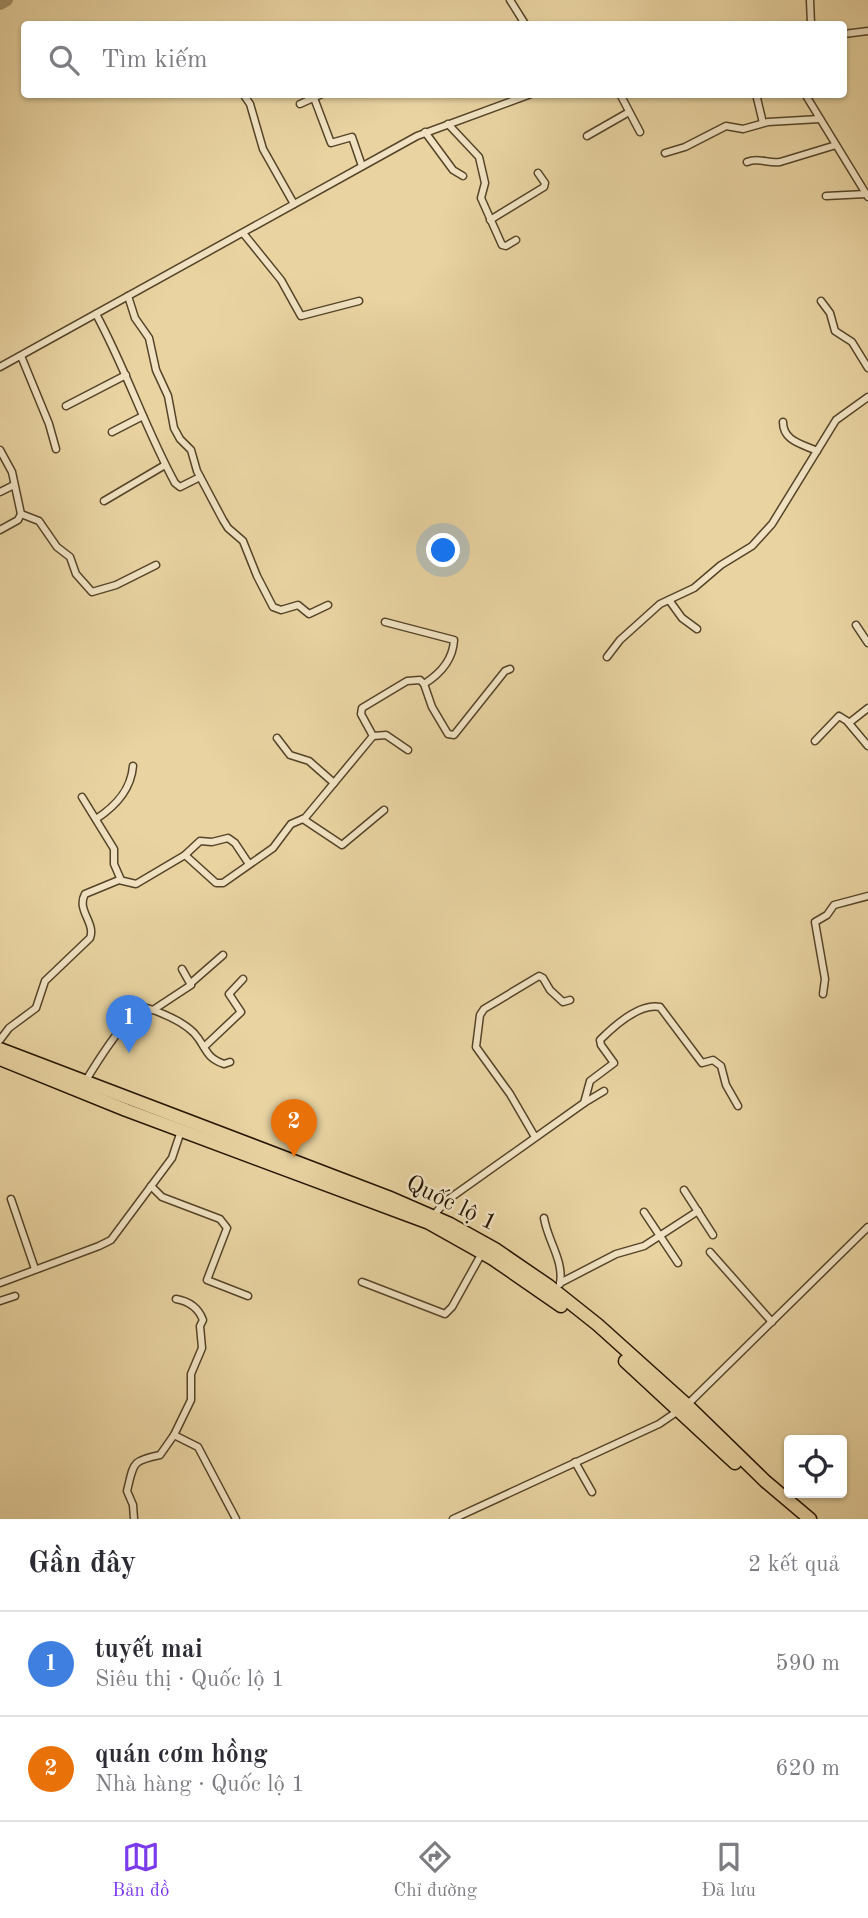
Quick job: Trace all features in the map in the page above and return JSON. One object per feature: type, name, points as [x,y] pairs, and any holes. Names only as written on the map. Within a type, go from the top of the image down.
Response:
[{"type":"highway","name":"Quốc lộ 1","points":[[0,1049],[85,1082],[183,1126],[401,1212],[482,1252],[565,1309],[810,1519]]},
{"type":"highway","name":"Quốc lộ 1","points":[[0,1059],[364,1188],[433,1216],[495,1249],[559,1288],[796,1519]]},
{"type":"street","points":[[510,0],[523,21]]},
{"type":"street","points":[[810,0],[811,21]]},
{"type":"street","points":[[847,34],[868,31]]},
{"type":"street","points":[[246,98],[263,149],[293,204]]},
{"type":"street","points":[[300,104],[314,98],[331,143],[352,138],[362,166]]},
{"type":"street","points":[[0,368],[425,132],[520,98]]},
{"type":"street","points":[[622,98],[640,132]]},
{"type":"street","points":[[757,98],[763,123]]},
{"type":"street","points":[[807,98],[867,195]]},
{"type":"street","points":[[587,136],[629,112]]},
{"type":"street","points":[[665,153],[685,147],[726,126],[743,129],[763,123],[820,119]]},
{"type":"street","points":[[448,124],[480,157],[485,183],[480,195],[503,246],[516,240]]},
{"type":"street","points":[[425,132],[453,170],[463,176]]},
{"type":"street","points":[[747,162],[757,159],[780,162],[836,145]]},
{"type":"street","points":[[490,220],[544,187],[545,183],[538,173]]},
{"type":"street","points":[[825,196],[867,195]]},
{"type":"street","points":[[243,233],[281,280],[301,316],[359,301]]},
{"type":"street","points":[[128,296],[135,318],[149,338],[151,354],[168,396],[174,428],[191,450],[200,477],[228,528],[239,535],[247,547],[257,576],[275,609],[298,606],[309,614],[328,605]]},
{"type":"street","points":[[821,301],[830,313],[835,331],[852,341],[868,368]]},
{"type":"street","points":[[96,314],[126,375],[165,466],[177,486],[200,477]]},
{"type":"street","points":[[21,356],[49,424],[56,449]]},
{"type":"street","points":[[66,406],[126,375]]},
{"type":"street","points":[[607,657],[620,640],[759,539],[772,524],[840,415],[868,397]]},
{"type":"street","points":[[112,432],[143,416]]},
{"type":"street","points":[[783,422],[783,429],[789,438],[817,451]]},
{"type":"street","points":[[0,450],[11,470],[21,514],[18,520],[0,530]]},
{"type":"street","points":[[104,501],[165,466]]},
{"type":"street","points":[[0,492],[14,485]]},
{"type":"street","points":[[21,514],[39,521],[57,547],[70,557],[76,574],[92,592],[116,585],[156,565]]},
{"type":"street","points":[[671,604],[682,618],[697,629]]},
{"type":"street","points":[[384,622],[454,640],[441,671],[425,684]]},
{"type":"street","points":[[856,625],[868,643]]},
{"type":"street","points":[[373,736],[360,709],[407,681],[420,680],[425,684],[432,707],[448,734],[454,735],[505,671],[510,669]]},
{"type":"street","points":[[849,723],[868,708]]},
{"type":"street","points":[[815,741],[836,717],[842,717],[868,746]]},
{"type":"street","points":[[185,855],[218,884],[273,848],[291,824],[303,819],[373,736],[386,735],[408,750]]},
{"type":"street","points":[[277,738],[290,755],[309,761],[334,783]]},
{"type":"street","points":[[96,819],[114,807],[132,779],[133,766]]},
{"type":"street","points":[[82,797],[114,849],[114,864],[121,880]]},
{"type":"street","points":[[303,819],[342,845],[384,810]]},
{"type":"street","points":[[0,1040],[12,1024],[36,1007],[44,982],[90,939],[92,931],[83,909],[83,896],[121,880],[136,884],[185,855],[200,841],[212,842],[228,838],[249,864]]},
{"type":"street","points":[[822,994],[825,979],[815,922],[827,915],[834,905],[868,896]]},
{"type":"street","points":[[153,1010],[183,992],[223,955]]},
{"type":"street","points":[[182,969],[191,983]]},
{"type":"street","points":[[535,1137],[510,1094],[477,1048],[480,1015],[484,1009],[539,976],[563,1002],[570,1000]]},
{"type":"street","points":[[204,1047],[242,1012],[229,994],[243,979]]},
{"type":"street","points":[[584,1103],[590,1081],[614,1063],[600,1040],[631,1015],[658,1006],[702,1063],[713,1060],[721,1066],[726,1085],[738,1106]]},
{"type":"street","points":[[85,1082],[101,1055],[138,1010],[144,1007],[190,1030],[211,1059],[225,1064],[230,1062]]},
{"type":"street","points":[[433,1216],[446,1201],[604,1091]]},
{"type":"street","points":[[0,1283],[107,1242],[116,1234],[172,1158],[183,1126]]},
{"type":"street","points":[[152,1186],[162,1197],[220,1219],[226,1224],[227,1228],[207,1280],[248,1296]]},
{"type":"street","points":[[684,1190],[713,1235]]},
{"type":"street","points":[[11,1199],[35,1269]]},
{"type":"street","points":[[559,1288],[616,1254],[638,1248],[698,1211]]},
{"type":"street","points":[[644,1212],[678,1263]]},
{"type":"street","points":[[544,1218],[546,1232],[561,1266],[559,1288]]},
{"type":"street","points":[[453,1519],[659,1424],[683,1408],[868,1227]]},
{"type":"street","points":[[362,1282],[445,1314],[452,1307],[482,1252]]},
{"type":"street","points":[[710,1252],[772,1322]]},
{"type":"street","points":[[0,1301],[15,1296]]},
{"type":"street","points":[[134,1519],[127,1491],[135,1464],[142,1458],[160,1455],[174,1435],[191,1400],[191,1374],[202,1348],[200,1326],[203,1320],[187,1301],[176,1298]]},
{"type":"street","points":[[174,1435],[198,1447],[236,1519]]},
{"type":"street","points":[[575,1462],[592,1492]]},
{"type":"waterway","points":[[0,4],[7,0]]},
{"type":"place","name":"tuyết mai","points":[[129,1053]]},
{"type":"place","name":"quán cơm hồng","points":[[294,1157]]}]
